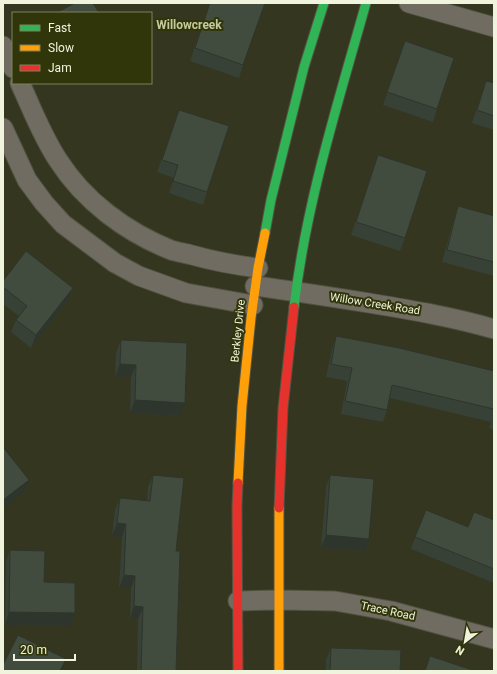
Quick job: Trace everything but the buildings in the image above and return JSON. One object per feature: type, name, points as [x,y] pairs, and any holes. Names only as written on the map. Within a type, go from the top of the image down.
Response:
[{"type":"street","name":"Berkley Drive","points":[[238,671],[237,506],[242,406],[256,277],[271,200],[304,67],[324,3]]},
{"type":"street","points":[[279,671],[279,509],[283,408],[296,291],[306,230],[322,158],[366,3]]},
{"type":"street","points":[[409,3],[494,27]]},
{"type":"street","points":[[3,46],[12,66]]},
{"type":"street","name":"Willow Creek Road","points":[[20,84],[46,138],[58,160],[72,179],[87,196],[107,213],[146,239],[172,250],[221,262],[256,277],[296,291],[415,310],[494,329]]},
{"type":"street","points":[[3,128],[27,180],[44,202],[63,224],[115,263],[139,276],[186,293],[253,305]]},
{"type":"street","name":"Trace Road","points":[[238,601],[335,601],[384,609],[494,639]]},
{"type":"traffic: fast","points":[[265,233],[271,200],[304,67],[324,3]]},
{"type":"traffic: fast","points":[[294,307],[299,268],[315,191],[334,116],[366,3]]},
{"type":"traffic: slow","points":[[238,483],[242,406],[251,318],[258,268],[265,233]]},
{"type":"traffic: slow","points":[[279,508],[279,671]]},
{"type":"traffic: jam","points":[[279,508],[283,408],[294,307]]},
{"type":"traffic: jam","points":[[238,483],[238,671]]},
{"type":"district","name":"Willowcreek","points":[[189,25]]}]
